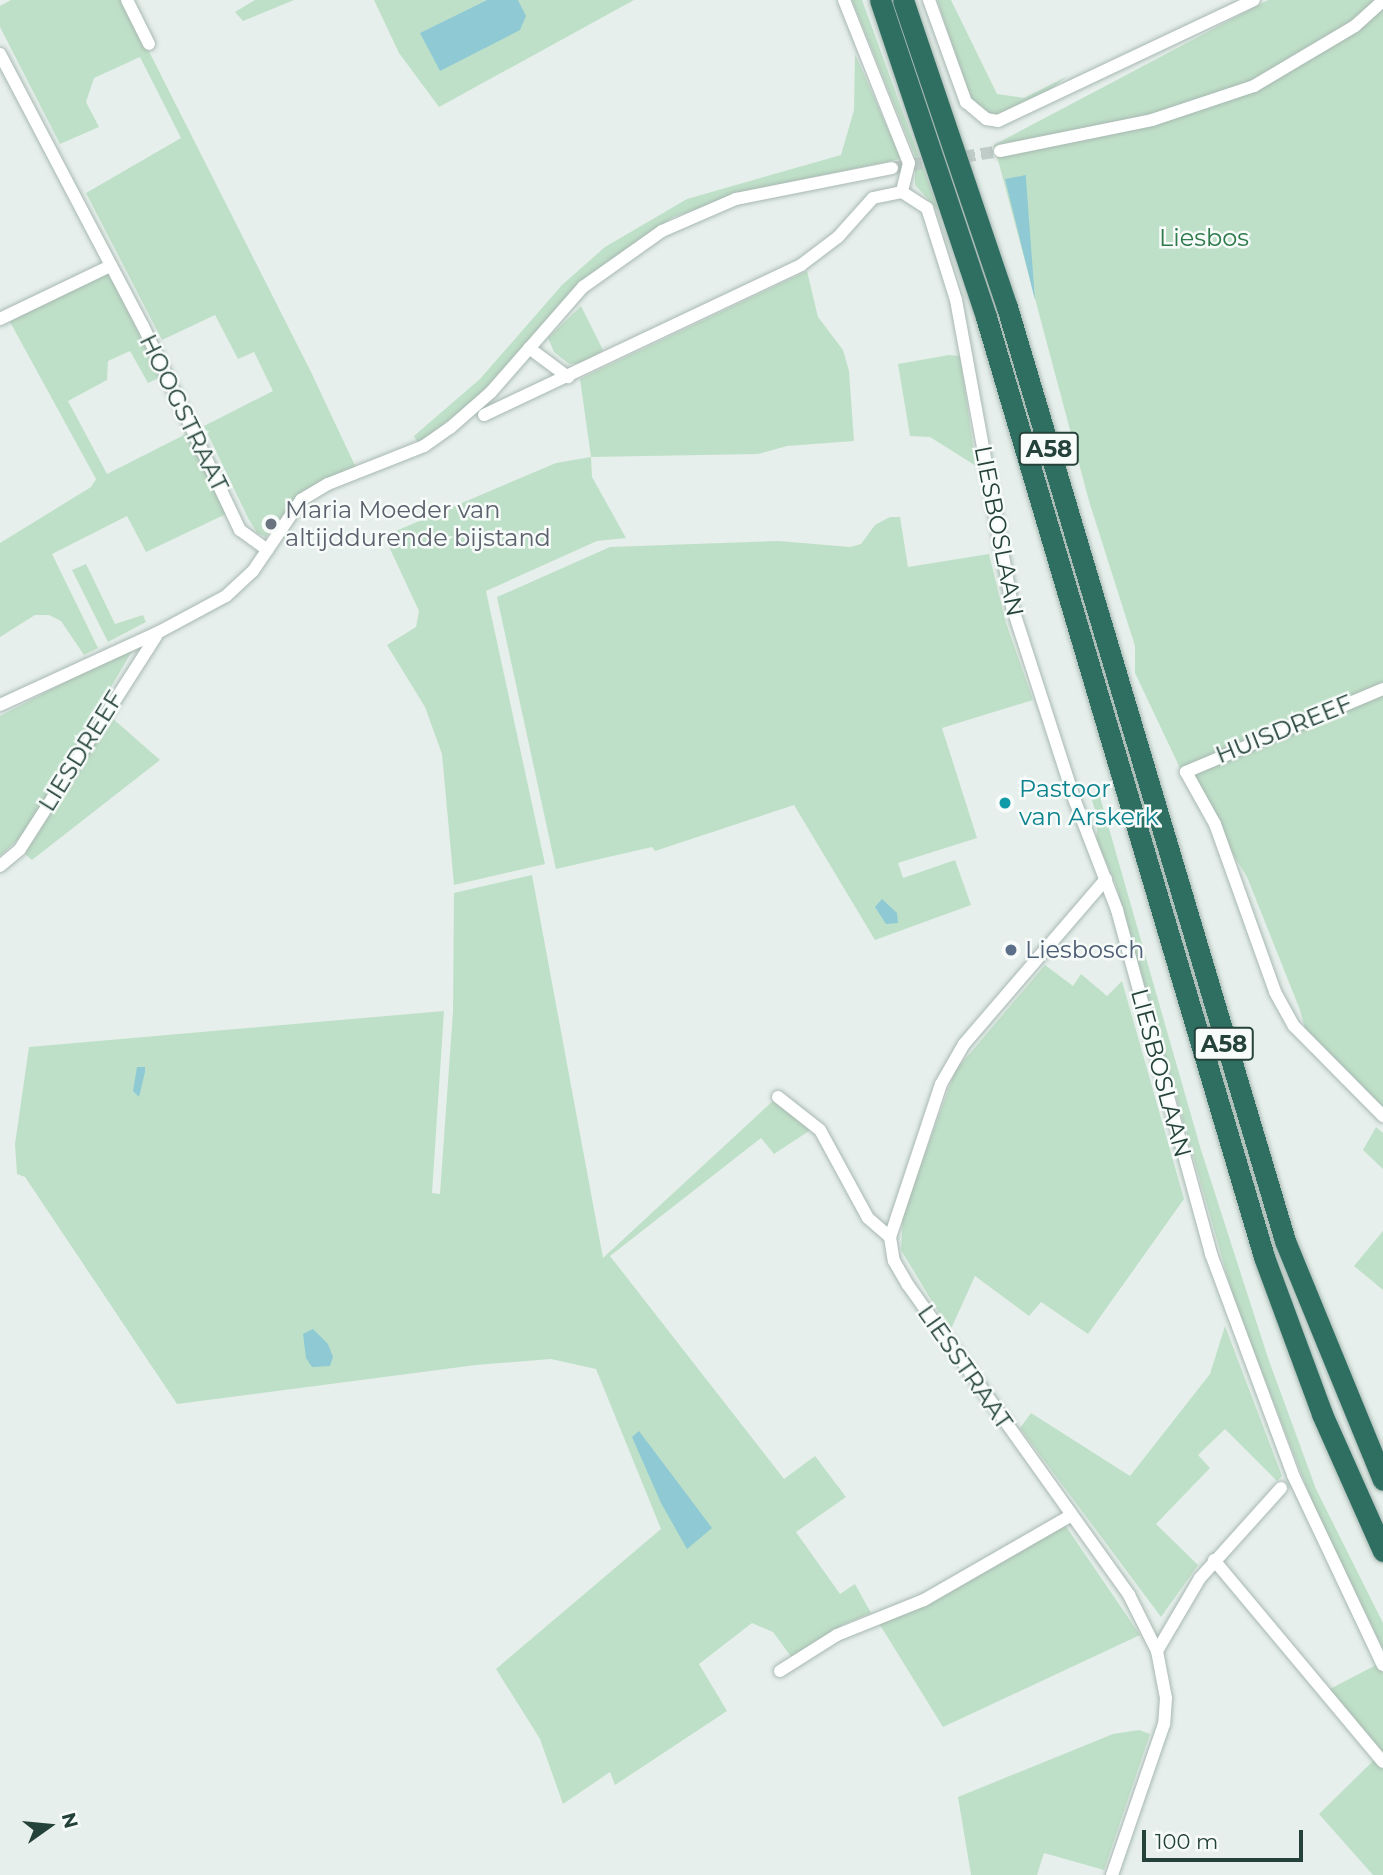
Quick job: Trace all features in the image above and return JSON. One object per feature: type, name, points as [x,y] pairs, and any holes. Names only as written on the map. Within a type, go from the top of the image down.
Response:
[{"type":"highway","name":"A58","points":[[880,0],[986,317],[1264,1257],[1322,1413],[1383,1551]]},
{"type":"highway","name":"A58","points":[[905,4],[1007,307],[1285,1241],[1383,1480]]},
{"type":"street","points":[[127,0],[149,44]]},
{"type":"street","points":[[484,415],[801,265],[838,237],[873,198],[902,192],[909,163],[844,0]]},
{"type":"street","points":[[929,0],[960,91],[974,111],[986,119],[1011,118],[1254,0]]},
{"type":"street","points":[[1000,150],[1152,120],[1254,86],[1355,26],[1383,1]]},
{"type":"street","name":"HOOGSTRAAT","points":[[1,58],[110,266],[240,530],[268,550]]},
{"type":"street","points":[[0,705],[159,632],[226,596],[268,550],[301,500],[328,484],[424,446],[450,428],[529,348],[583,287],[662,230],[736,200],[892,168]]},
{"type":"street","name":"LIESBOSLAAN","points":[[902,192],[927,208],[956,300],[1012,606],[1075,802],[1106,879],[1191,1186],[1236,1325],[1293,1475],[1383,1665]]},
{"type":"street","points":[[0,319],[110,266]]},
{"type":"street","points":[[529,348],[568,377]]},
{"type":"street","name":"LIESDREEF","points":[[0,866],[20,849],[147,645],[159,632]]},
{"type":"street","name":"HUISDREEF","points":[[1383,689],[1186,772],[1215,824],[1275,992],[1294,1026],[1383,1116]]},
{"type":"street","points":[[778,1097],[820,1130],[868,1218],[890,1237],[941,1083],[964,1044],[1106,879]]},
{"type":"street","name":"LIESSTRAAT","points":[[890,1237],[894,1261],[908,1285],[1143,1619],[1157,1651],[1166,1698],[1164,1724],[1112,1875]]},
{"type":"street","points":[[1157,1651],[1174,1619],[1214,1560],[1281,1488]]},
{"type":"street","points":[[780,1671],[837,1635],[924,1600],[1070,1516]]},
{"type":"street","points":[[1214,1560],[1383,1762]]},
{"type":"street","points":[[1143,1619],[1164,1625],[1174,1619]]},
{"type":"green space","points":[[11,0],[123,0],[311,372],[358,472],[287,510],[266,537],[257,533],[248,518],[204,426],[273,391],[254,352],[238,359],[215,315],[162,340],[86,193],[181,138],[140,57],[94,78],[86,102],[99,127],[60,144],[0,27],[0,6]]},
{"type":"green space","points":[[255,0],[294,0],[243,21],[235,12]]},
{"type":"green space","points":[[374,0],[487,0],[421,33],[525,16],[518,0],[634,0],[439,107],[399,53]]},
{"type":"green space","points":[[852,0],[862,0],[939,211],[915,185],[915,156]]},
{"type":"green space","points":[[937,0],[951,0],[997,94],[1024,98],[1068,76],[1022,110],[999,116],[986,114],[970,98]]},
{"type":"green space","name":"Liesbos","points":[[1268,0],[1383,0],[1383,1117],[1312,1054],[1300,1010],[1247,877],[1179,766],[1135,673],[1135,646],[1089,501],[994,145]]},
{"type":"green space","points":[[855,54],[901,159],[760,188],[673,217],[581,283],[481,395],[418,444],[414,436],[480,379],[562,285],[605,247],[687,199],[841,155],[854,110]]},
{"type":"green space","points":[[807,271],[818,317],[843,350],[849,371],[854,441],[787,446],[758,454],[591,457],[580,379]]},
{"type":"green space","points":[[108,272],[161,377],[148,383],[130,351],[108,361],[107,380],[68,401],[107,474],[188,433],[226,514],[146,552],[127,516],[52,554],[98,648],[84,655],[61,621],[49,615],[35,615],[0,637],[0,543],[91,487],[96,479],[10,322]]},
{"type":"green space","points":[[581,306],[603,350],[585,363],[569,364],[554,352],[548,338]]},
{"type":"green space","points":[[949,355],[960,356],[976,466],[930,437],[910,436],[898,364]]},
{"type":"green space","points":[[591,457],[592,477],[626,538],[597,541],[486,591],[545,864],[454,885],[442,754],[425,707],[387,645],[416,627],[419,611],[384,536],[556,463]]},
{"type":"green space","points":[[890,517],[900,517],[908,567],[989,554],[1006,623],[1033,700],[942,728],[977,838],[898,863],[903,878],[955,860],[971,905],[875,940],[794,805],[655,851],[652,847],[556,869],[497,597],[610,547],[779,541],[850,547],[861,544],[875,525]]},
{"type":"green space","points":[[86,564],[115,624],[143,615],[146,622],[108,642],[72,570]]},
{"type":"green space","points":[[135,646],[26,832],[0,856],[0,716]]},
{"type":"green space","points":[[111,717],[160,760],[32,860],[25,854]]},
{"type":"green space","points":[[1098,790],[1201,1150],[1268,1358],[1316,1489],[1383,1623],[1383,1649],[1314,1506],[1235,1303],[1115,882],[1096,840],[1098,821],[1092,800]]},
{"type":"green space","points":[[532,875],[603,1258],[774,1100],[812,1129],[774,1154],[761,1138],[610,1256],[784,1479],[815,1456],[846,1497],[796,1532],[840,1594],[855,1584],[871,1613],[844,1624],[792,1658],[773,1632],[752,1623],[699,1664],[727,1711],[615,1785],[610,1772],[563,1804],[540,1739],[496,1669],[661,1529],[596,1369],[551,1359],[476,1365],[177,1404],[25,1177],[17,1174],[15,1144],[29,1047],[444,1011],[432,1193],[440,1194],[453,1012],[454,893]]},
{"type":"green space","points":[[1045,965],[1073,986],[1081,974],[1107,996],[1122,981],[1184,1199],[1088,1334],[1041,1302],[1029,1316],[975,1276],[950,1331],[901,1250],[903,1215],[955,1071]]},
{"type":"green space","points":[[1376,1127],[1383,1133],[1383,1169],[1363,1150]]},
{"type":"green space","points":[[1383,1231],[1383,1290],[1354,1266]]},
{"type":"green space","points":[[1225,1326],[1282,1476],[1277,1481],[1225,1429],[1198,1455],[1210,1468],[1156,1524],[1198,1565],[1161,1617],[1020,1428],[1031,1413],[1130,1476],[1210,1374]]},
{"type":"green space","points":[[1065,1525],[1140,1635],[943,1727],[877,1620]]},
{"type":"green space","points":[[1378,1664],[1383,1673],[1383,1757],[1328,1690]]},
{"type":"green space","points":[[1139,1730],[1150,1734],[1104,1870],[1044,1853],[1037,1875],[971,1875],[958,1797],[1113,1734]]},
{"type":"green space","points":[[1375,1759],[1383,1769],[1383,1875],[1373,1875],[1319,1814]]},
{"type":"water","points":[[487,0],[518,0],[526,16],[520,30],[440,71],[420,33]]},
{"type":"water","points":[[1026,175],[1026,179],[1035,300],[1005,179]]},
{"type":"water","points":[[882,899],[897,913],[898,923],[886,924],[875,907]]},
{"type":"water","points":[[137,1067],[145,1067],[139,1097],[133,1091]]},
{"type":"water","points":[[313,1329],[328,1344],[333,1357],[330,1366],[312,1367],[306,1358],[303,1334]]},
{"type":"water","points":[[639,1431],[712,1528],[687,1549],[661,1503],[632,1437]]},
{"type":"tunnel","points":[[892,168],[1000,151]]},
{"type":"place","name":"Maria Moeder van altijddurende bijstand","points":[[271,524]]},
{"type":"place","name":"Pastoor van Arskerk","points":[[1005,803]]},
{"type":"place","name":"Liesbosch","points":[[1011,950]]}]
